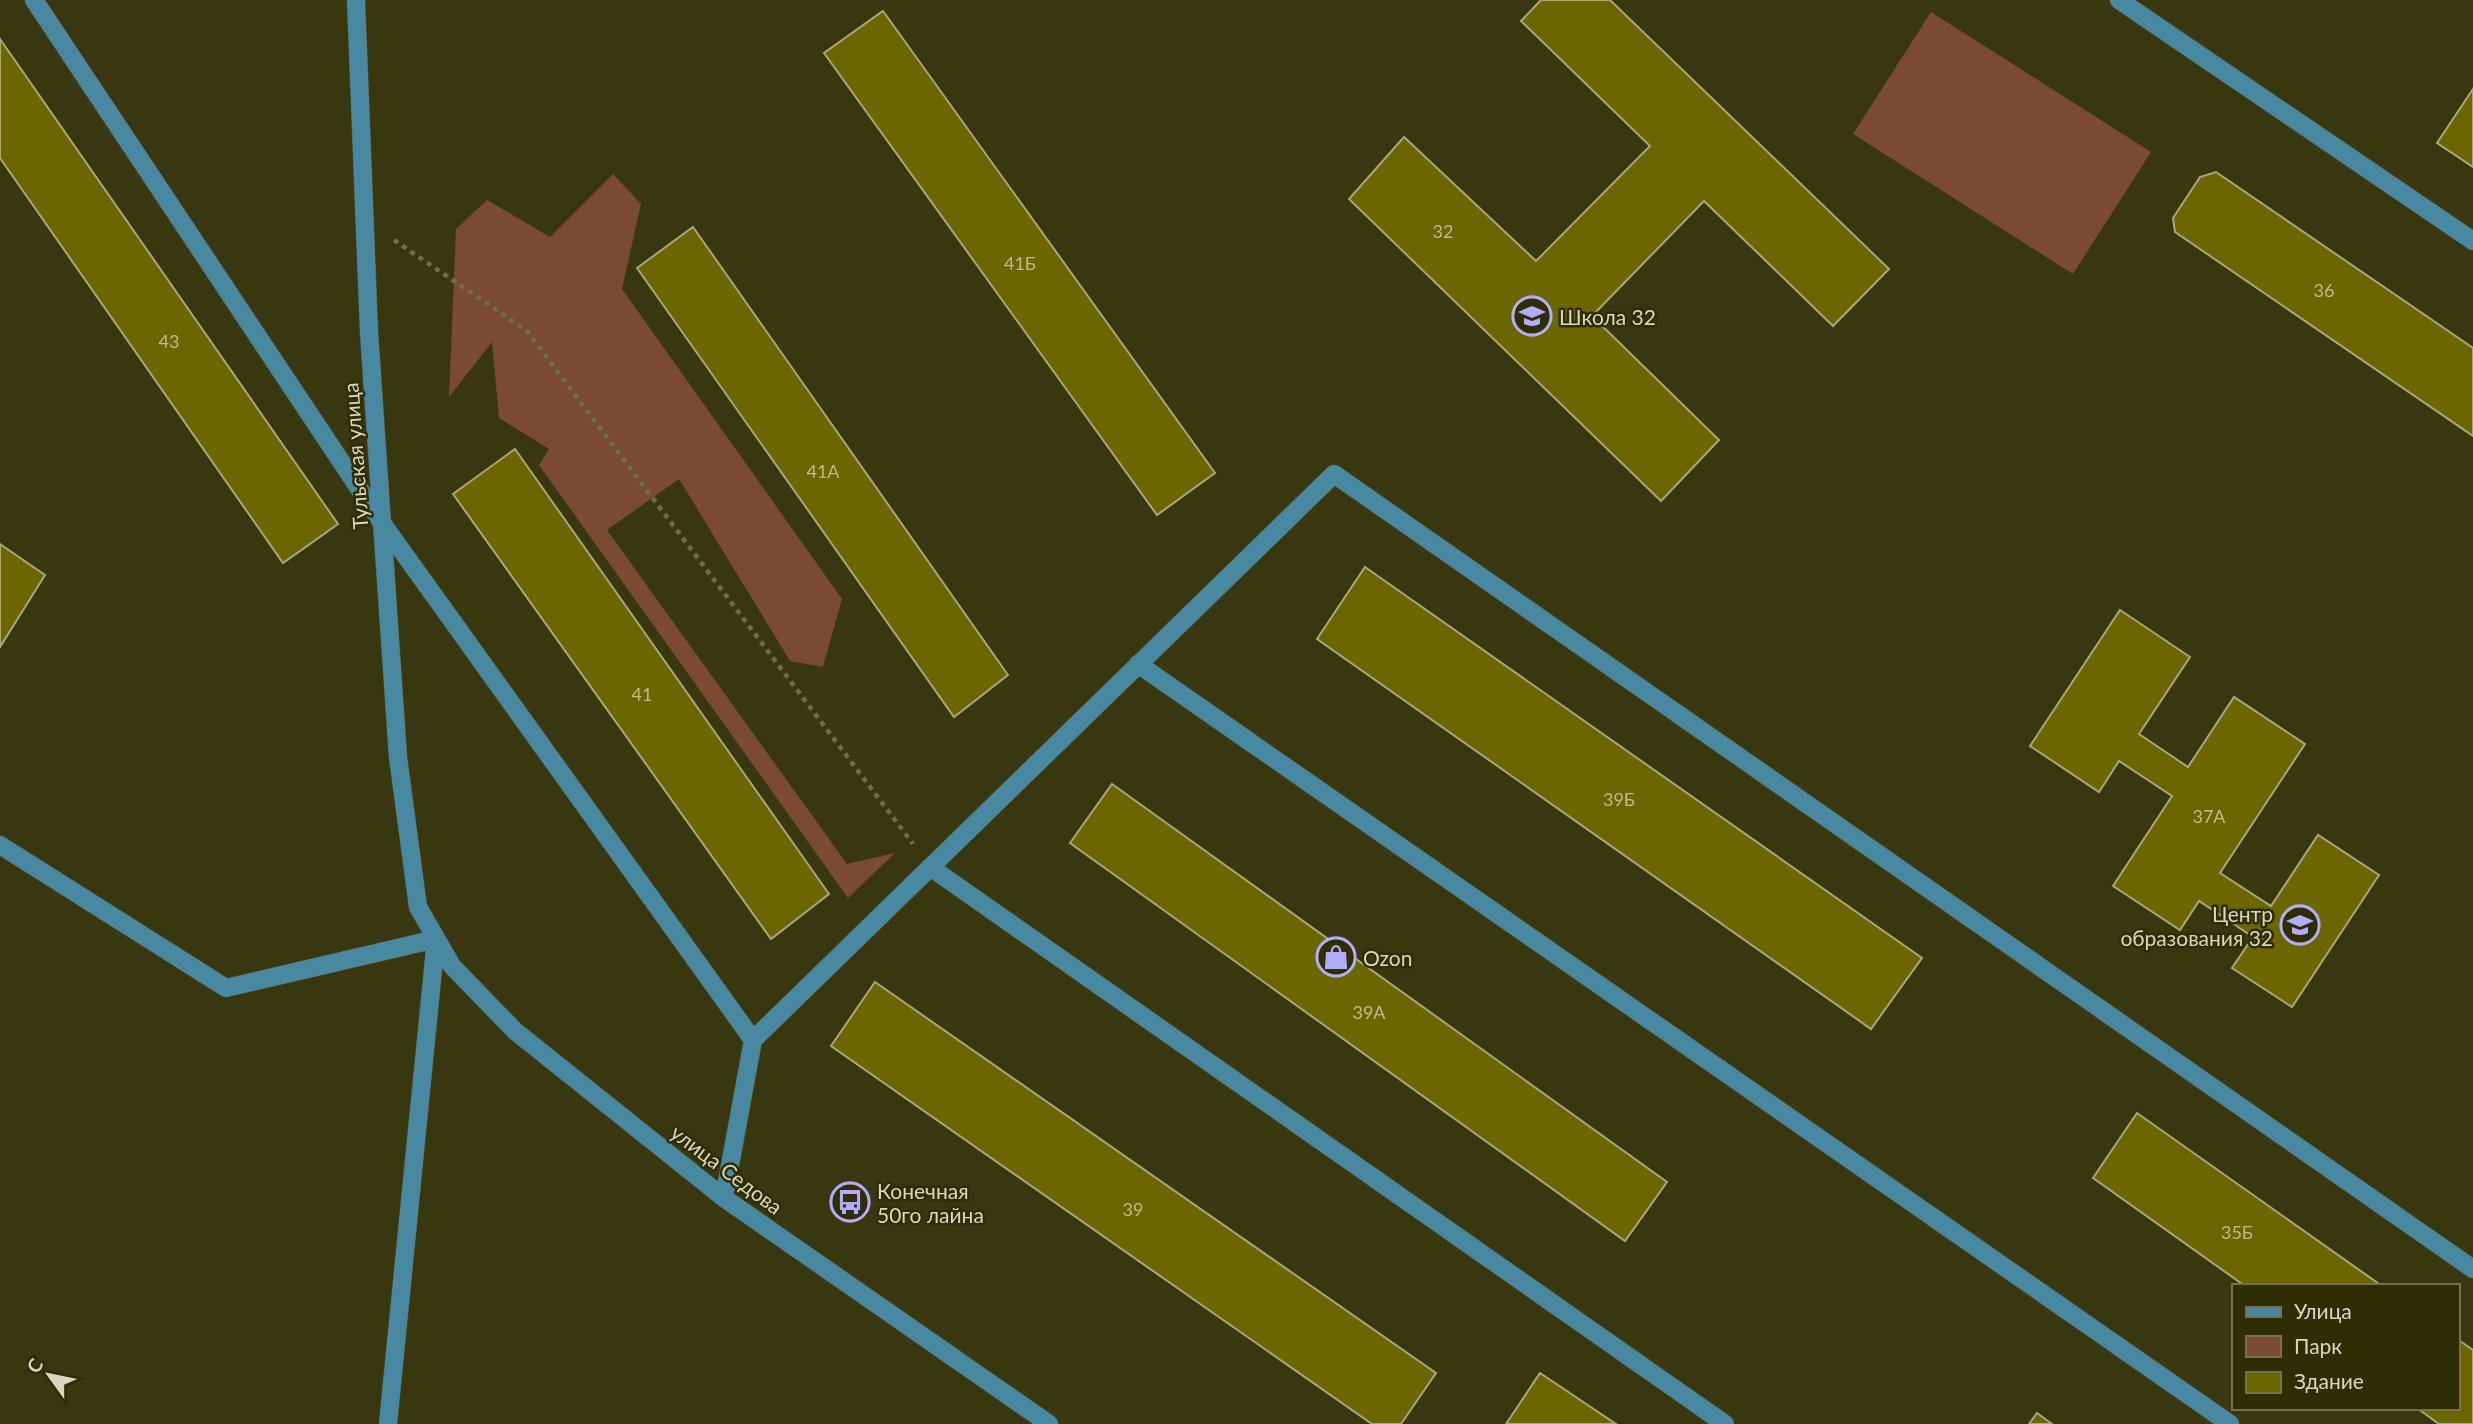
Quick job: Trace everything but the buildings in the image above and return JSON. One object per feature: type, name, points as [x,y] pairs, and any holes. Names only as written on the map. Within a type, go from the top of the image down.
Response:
[{"type":"street","points":[[34,0],[382,523],[753,1040]]},
{"type":"street","name":"Тульская улица","points":[[356,0],[369,332],[382,523],[398,757],[418,907]]},
{"type":"street","points":[[2119,0],[2473,241]]},
{"type":"street","points":[[724,1198],[753,1040],[1334,474],[2473,1269]]},
{"type":"street","points":[[1138,664],[2230,1424]]},
{"type":"street","points":[[0,845],[226,988],[436,939],[388,1424]]},
{"type":"street","points":[[930,867],[1725,1424]]},
{"type":"street","name":"улица Седова","points":[[418,907],[452,966],[515,1031],[724,1198],[1049,1424]]},
{"type":"path","points":[[365,220],[527,331],[930,867]]},
{"type":"green space","points":[[1931,12],[2151,152],[2073,274],[1853,134]]},
{"type":"green space","points":[[613,174],[641,204],[622,289],[842,599],[823,667],[790,661],[679,479],[607,530],[847,864],[895,853],[848,898],[539,465],[549,449],[499,418],[492,342],[449,397],[456,229],[487,200],[550,237]]},
{"type":"place","name":"Школа 32","points":[[1532,316]]},
{"type":"place","name":"Центр образования 32","points":[[2300,925]]},
{"type":"place","name":"Ozon","points":[[1336,957]]},
{"type":"place","name":"Конечная 50го лайна","points":[[850,1202]]}]
